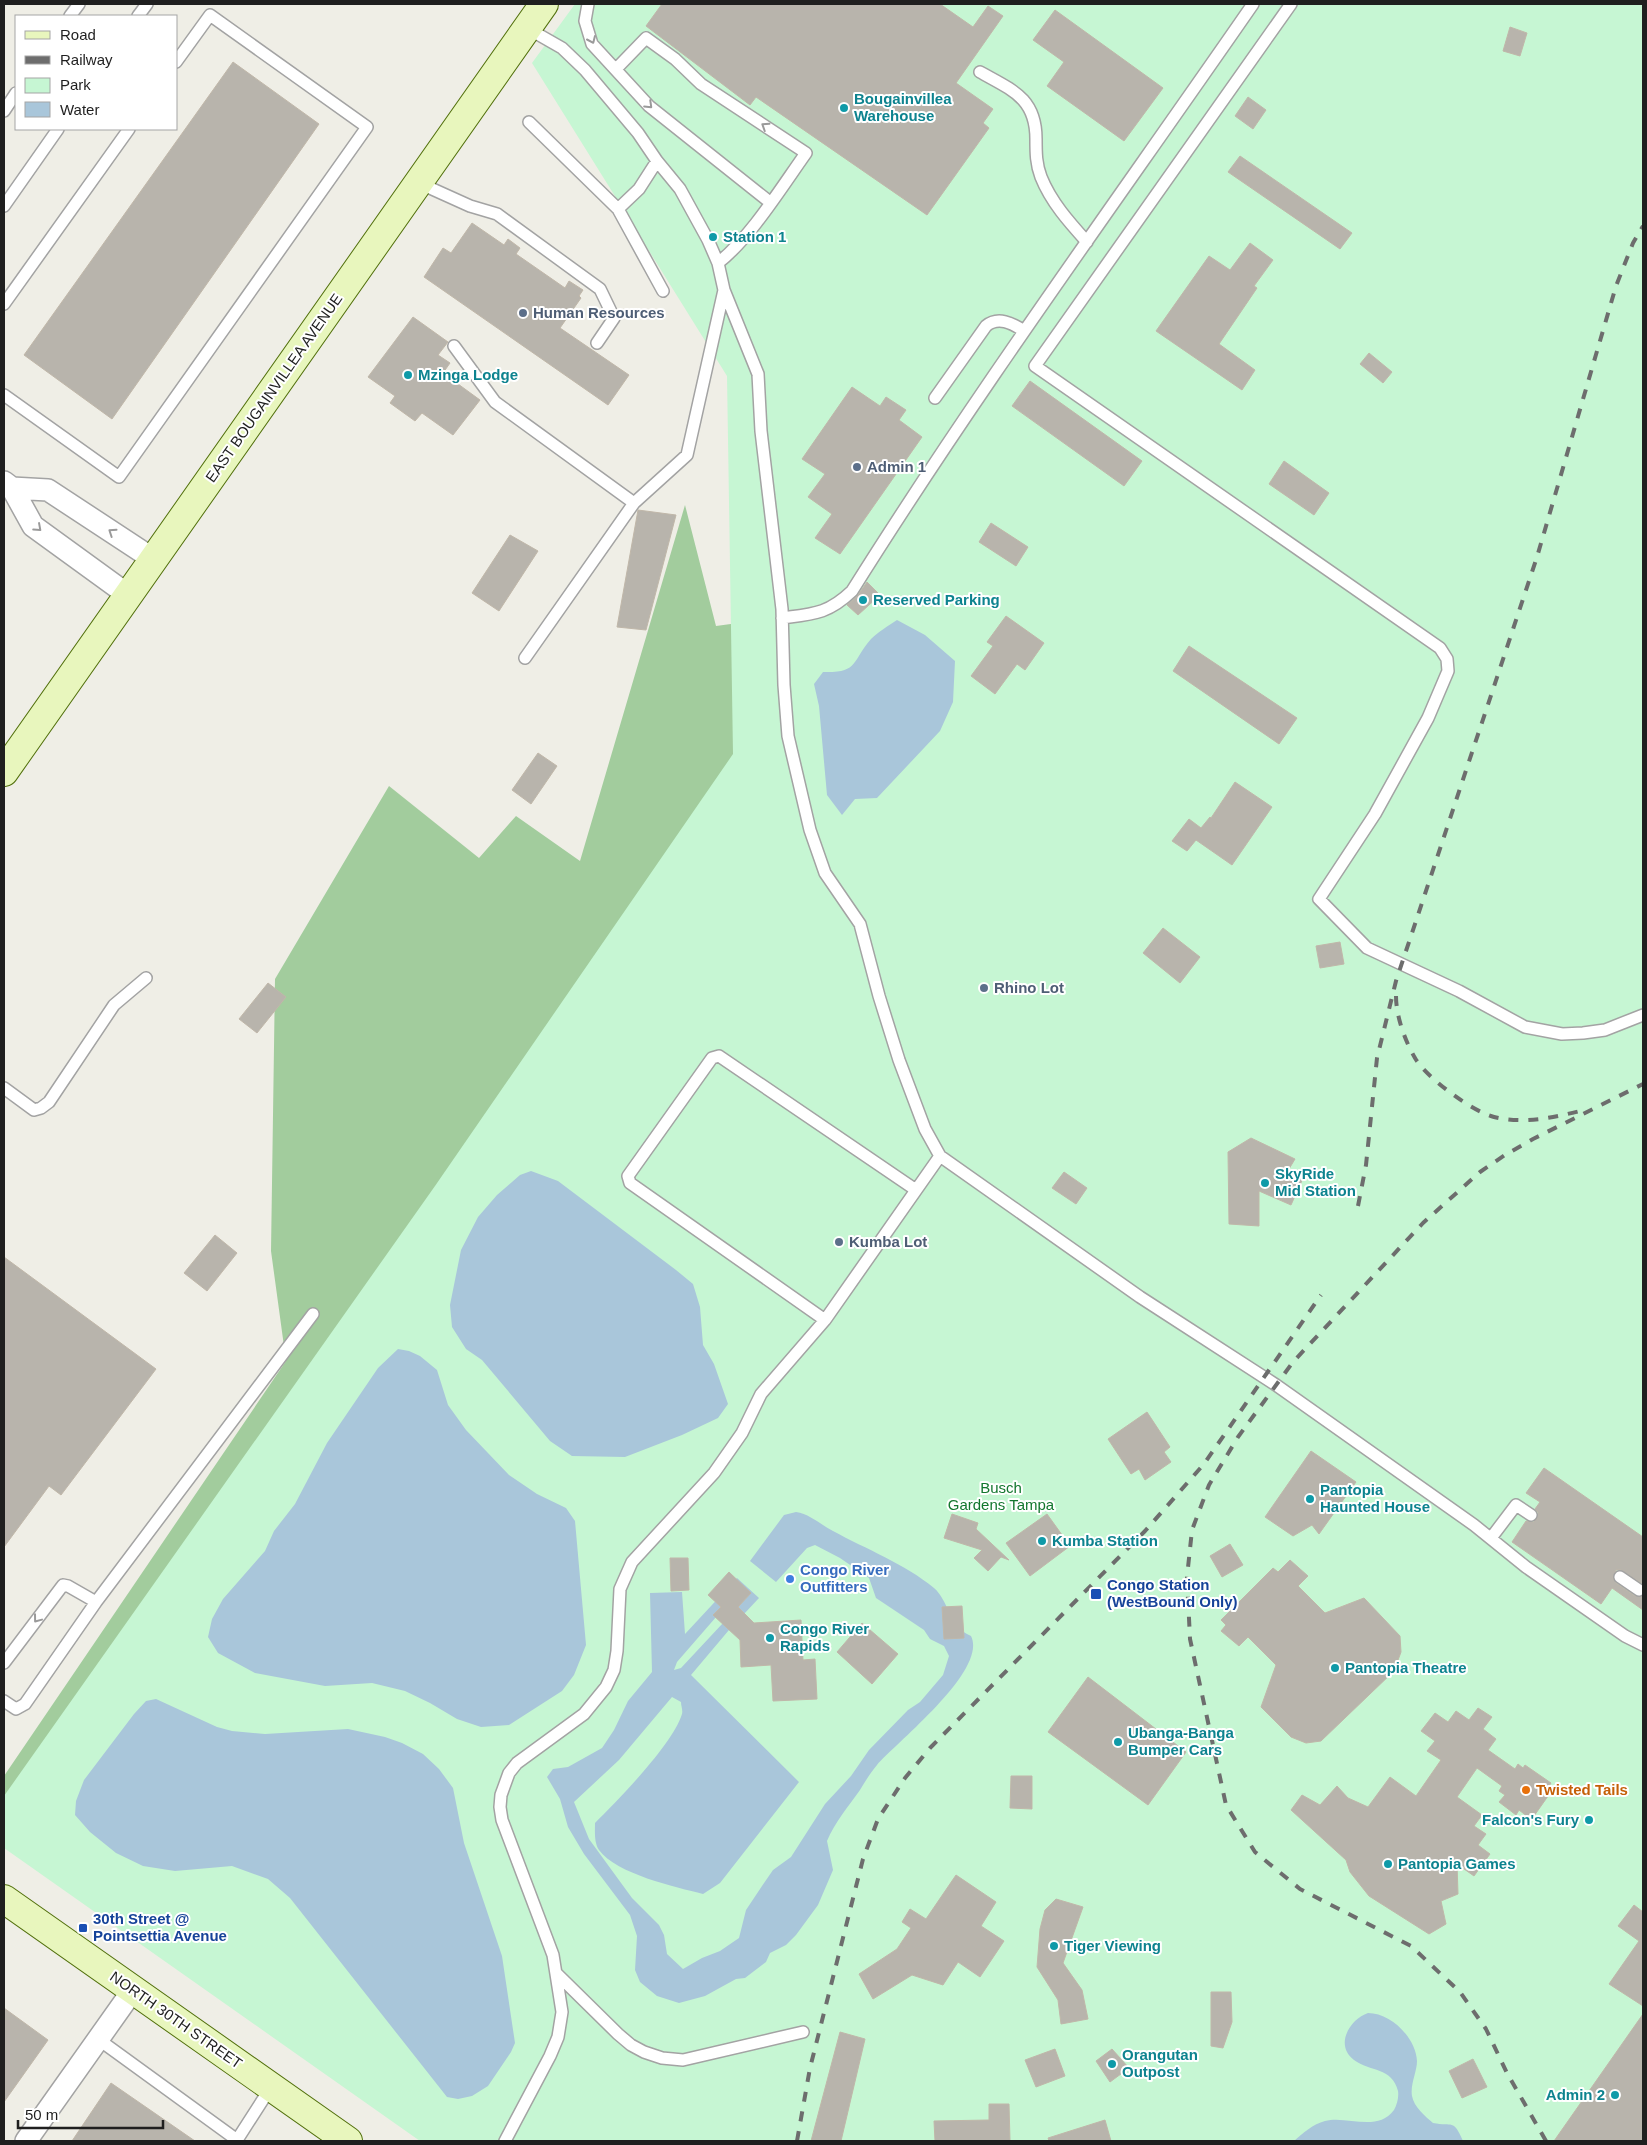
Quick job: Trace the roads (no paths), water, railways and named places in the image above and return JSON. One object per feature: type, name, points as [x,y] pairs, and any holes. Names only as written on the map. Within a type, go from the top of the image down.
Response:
[{"type":"street","name":"EAST BOUGAINVILLEA AVENUE","points":[[4,772],[544,4]]},
{"type":"street","points":[[8,485],[48,490],[153,559]]},
{"type":"street","points":[[8,485],[33,526],[128,595]]},
{"type":"street","name":"NORTH 30TH STREET","points":[[4,1899],[271,2087],[341,2139]]},
{"type":"street","points":[[26,2141],[133,1990]]},
{"type":"lane","points":[[71,15],[79,4]]},
{"type":"lane","points":[[139,15],[147,4]]},
{"type":"lane","points":[[588,4],[585,21],[592,44],[649,106],[771,203]]},
{"type":"lane","points":[[782,618],[823,611],[837,605],[852,592],[924,478],[1024,331],[1253,4]]},
{"type":"lane","points":[[1291,4],[1035,366],[1440,648],[1447,659],[1448,671],[1424,726],[1375,814],[1319,899],[1366,948],[1459,991],[1525,1027],[1562,1034],[1583,1033],[1605,1030],[1643,1015]]},
{"type":"lane","points":[[4,395],[119,477],[367,127],[210,15],[178,59]]},
{"type":"lane","points":[[527,28],[562,48],[585,70],[638,133],[657,162],[680,189],[708,240],[718,263],[724,290],[758,374],[761,431],[782,618],[788,736],[810,830],[825,873],[860,924],[879,996],[899,1060],[925,1129],[940,1156],[1140,1297],[1276,1385],[1491,1538],[1534,1573],[1625,1636],[1643,1645]]},
{"type":"lane","points":[[616,69],[646,38],[674,59],[701,84],[806,153],[771,203],[728,255],[718,263]]},
{"type":"lane","points":[[980,72],[1012,90],[1028,104],[1035,119],[1036,156],[1041,177],[1064,216],[1087,242]]},
{"type":"lane","points":[[4,111],[15,94]]},
{"type":"lane","points":[[529,122],[618,210],[663,291]]},
{"type":"lane","points":[[4,206],[57,130]]},
{"type":"lane","points":[[4,304],[128,130]]},
{"type":"lane","points":[[618,210],[639,189],[657,162]]},
{"type":"lane","points":[[419,183],[470,206],[497,214],[600,289],[614,318],[597,343]]},
{"type":"lane","points":[[525,658],[634,503],[687,455],[724,290]]},
{"type":"lane","points":[[935,398],[991,321],[997,320],[1008,323],[1024,331]]},
{"type":"lane","points":[[454,346],[495,402],[634,503]]},
{"type":"lane","points":[[4,1088],[34,1110],[41,1108],[49,1102],[114,1006],[146,978]]},
{"type":"lane","points":[[825,1320],[630,1183],[628,1176],[712,1058],[719,1056],[916,1190]]},
{"type":"lane","points":[[506,2141],[550,2056],[558,2037],[562,2012],[557,1974],[552,1955],[502,1820],[500,1807],[504,1784],[517,1763],[584,1714],[606,1687],[614,1670],[617,1651],[620,1589],[632,1562],[714,1473],[742,1433],[761,1394],[825,1320],[940,1156]]},
{"type":"lane","points":[[4,1703],[16,1709],[24,1704],[96,1602],[313,1314]]},
{"type":"lane","points":[[1491,1538],[1516,1505],[1531,1515]]},
{"type":"lane","points":[[1620,1577],[1640,1590]]},
{"type":"lane","points":[[4,1663],[63,1585],[96,1602]]},
{"type":"lane","points":[[557,1974],[624,2040],[644,2052],[662,2058],[683,2060],[803,2032]]},
{"type":"lane","points":[[98,2039],[238,2140],[271,2087]]},
{"type":"water","points":[[897,620],[925,635],[955,661],[953,702],[940,731],[877,798],[855,799],[842,815],[827,795],[819,706],[814,684],[823,672],[835,672],[849,668],[871,639]]},
{"type":"water","points":[[531,1171],[558,1181],[693,1284],[700,1307],[703,1345],[714,1364],[728,1404],[718,1418],[682,1435],[625,1457],[572,1456],[550,1441],[482,1360],[466,1349],[452,1327],[450,1305],[461,1250],[478,1217],[497,1195],[520,1175]]},
{"type":"water","points":[[398,1349],[420,1356],[437,1370],[448,1405],[466,1430],[509,1475],[537,1494],[566,1508],[575,1521],[586,1645],[574,1675],[562,1691],[509,1725],[481,1727],[457,1719],[405,1691],[372,1683],[325,1686],[255,1673],[218,1653],[208,1637],[212,1619],[223,1599],[265,1551],[274,1531],[295,1504],[327,1443],[378,1368]]},
{"type":"water","points":[[796,1512],[806,1515],[923,1579],[939,1593],[958,1627],[971,1636],[973,1650],[966,1667],[954,1685],[920,1723],[877,1765],[838,1821],[827,1841],[833,1870],[818,1905],[796,1935],[786,1945],[770,1953],[766,1962],[745,1978],[736,1979],[705,1996],[679,2003],[657,1996],[640,1982],[635,1970],[637,1936],[630,1915],[584,1854],[568,1827],[560,1799],[547,1777],[553,1769],[568,1767],[602,1748],[614,1730],[628,1701],[652,1672],[650,1593],[682,1592],[685,1634],[737,1578],[759,1598],[691,1675],[799,1782],[720,1883],[703,1894],[632,1873],[607,1858],[599,1850],[595,1837],[595,1823],[657,1756],[677,1726],[682,1714],[681,1702],[672,1697],[619,1760],[574,1802],[589,1839],[632,1898],[659,1925],[664,1935],[667,1954],[683,1969],[702,1958],[720,1951],[739,1938],[746,1910],[773,1870],[791,1857],[825,1804],[851,1776],[869,1750],[908,1710],[920,1702],[943,1675],[949,1656],[944,1646],[930,1639],[924,1630],[876,1598],[869,1578],[840,1558],[815,1545],[807,1548],[776,1582],[750,1561],[784,1515]],"holes":[[[743,1586],[751,1593],[681,1668],[674,1670],[677,1662]]]},
{"type":"water","points":[[156,1699],[217,1727],[232,1731],[265,1734],[348,1729],[385,1737],[423,1754],[439,1769],[453,1788],[464,1843],[502,1956],[515,2043],[488,2086],[472,2096],[458,2099],[447,2097],[290,1898],[268,1879],[232,1866],[175,1871],[143,1866],[116,1853],[90,1832],[75,1815],[76,1801],[84,1780],[134,1714],[146,1701]]},
{"type":"water","points":[[1368,2013],[1385,2017],[1401,2028],[1407,2036],[1416,2052],[1417,2061],[1412,2092],[1415,2104],[1433,2123],[1454,2126],[1463,2141],[1294,2141],[1321,2122],[1334,2120],[1379,2121],[1387,2117],[1394,2110],[1398,2101],[1398,2091],[1395,2083],[1386,2074],[1354,2060],[1348,2054],[1345,2047],[1345,2040],[1350,2027],[1361,2016]]},
{"type":"railway","points":[[1358,1206],[1366,1165],[1377,1058],[1396,981],[1537,557],[1616,286],[1633,243],[1643,226]]},
{"type":"railway","points":[[1396,996],[1402,1028],[1415,1058],[1429,1074],[1462,1101],[1484,1114],[1516,1120],[1548,1118],[1580,1111]]},
{"type":"railway","points":[[1546,2141],[1507,2073],[1486,2029],[1460,1992],[1411,1946],[1300,1889],[1255,1852],[1226,1805],[1190,1639],[1187,1577],[1192,1530],[1209,1485],[1238,1437],[1293,1362],[1423,1223],[1480,1172],[1533,1139],[1643,1084]]},
{"type":"railway","points":[[797,2141],[810,2068],[863,1859],[878,1819],[905,1778],[930,1748],[1145,1531],[1204,1464],[1321,1295]]},
{"type":"place","name":"Bougainvillea Warehouse","points":[[844,108]]},
{"type":"place","name":"Station 1","points":[[713,237]]},
{"type":"place","name":"Human Resources","points":[[523,313]]},
{"type":"place","name":"Mzinga Lodge","points":[[408,375]]},
{"type":"place","name":"Admin 1","points":[[857,467]]},
{"type":"place","name":"Reserved Parking","points":[[863,600]]},
{"type":"place","name":"Rhino Lot","points":[[984,988]]},
{"type":"place","name":"SkyRide Mid Station","points":[[1265,1183]]},
{"type":"place","name":"Kumba Lot","points":[[839,1242]]},
{"type":"place","name":"Pantopia Haunted House","points":[[1310,1499]]},
{"type":"place","name":"Kumba Station","points":[[1042,1541]]},
{"type":"place","name":"Congo River Outfitters","points":[[790,1579]]},
{"type":"place","name":"Congo Station (WestBound Only)","points":[[1096,1594]]},
{"type":"place","name":"Congo River Rapids","points":[[770,1638]]},
{"type":"place","name":"Pantopia Theatre","points":[[1335,1668]]},
{"type":"place","name":"Ubanga-Banga Bumper Cars","points":[[1118,1742]]},
{"type":"place","name":"Twisted Tails","points":[[1526,1790]]},
{"type":"place","name":"Falcon's Fury","points":[[1589,1820]]},
{"type":"place","name":"Pantopia Games","points":[[1388,1864]]},
{"type":"place","name":"30th Street @ Pointsettia Avenue","points":[[83,1928]]},
{"type":"place","name":"Tiger Viewing","points":[[1054,1946]]},
{"type":"place","name":"Orangutan Outpost","points":[[1112,2064]]},
{"type":"place","name":"Admin 2","points":[[1615,2095]]},
{"type":"park label","name":"Busch Gardens Tampa","points":[[1001,1496]]}]
